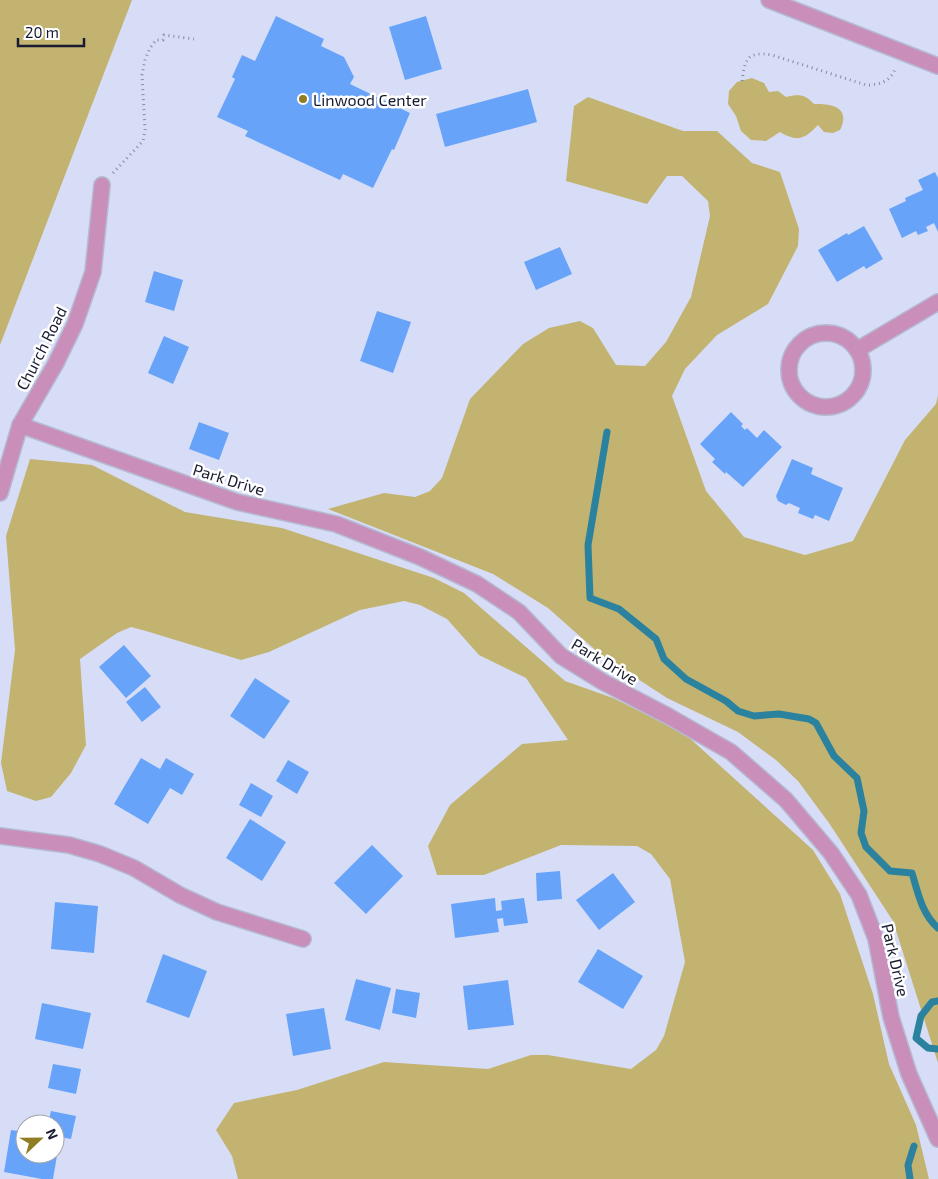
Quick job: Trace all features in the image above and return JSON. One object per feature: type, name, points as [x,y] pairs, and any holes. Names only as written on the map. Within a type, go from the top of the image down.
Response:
[{"type":"street","points":[[769,0],[938,66]]},
{"type":"street","name":"Church Road","points":[[0,493],[20,425],[56,364],[75,324],[93,272],[102,185]]},
{"type":"street","points":[[857,350],[938,302]]},
{"type":"street","points":[[822,332],[834,334],[847,339],[857,350],[862,361],[863,373],[860,385],[853,396],[845,402],[835,406],[824,407],[814,405],[803,399],[793,388],[789,376],[789,363],[792,354],[799,344],[809,336],[822,332]]},
{"type":"street","name":"Park Drive","points":[[20,425],[237,502],[336,524],[420,557],[477,584],[519,612],[561,656],[603,682],[732,752],[786,800],[831,853],[859,895],[876,939],[890,1017],[909,1074],[938,1139]]},
{"type":"street","points":[[0,836],[69,845],[100,854],[134,868],[180,896],[217,912],[303,939]]},
{"type":"path","points":[[102,185],[143,141],[145,130],[142,75],[150,48],[156,40],[163,40],[164,34],[194,39]]},
{"type":"path","points":[[742,81],[744,66],[748,58],[761,54],[772,55],[866,85],[876,85],[886,82],[893,73],[901,52]]},
{"type":"shaded area","points":[[0,0],[132,0],[0,345]]},
{"type":"shaded area","points":[[752,78],[764,83],[769,92],[778,91],[786,97],[801,96],[808,98],[814,104],[838,108],[842,112],[843,117],[840,130],[833,133],[824,132],[818,125],[809,134],[800,138],[791,137],[780,132],[766,141],[751,140],[741,131],[736,116],[728,104],[729,91],[737,82]]},
{"type":"shaded area","points":[[588,97],[683,131],[717,131],[752,163],[780,172],[799,229],[798,246],[768,304],[717,335],[685,369],[672,396],[706,491],[744,537],[805,555],[853,541],[905,440],[936,404],[938,395],[938,1063],[893,921],[829,823],[798,781],[776,760],[738,732],[667,698],[601,655],[548,608],[493,574],[328,509],[384,493],[415,497],[430,491],[442,478],[470,399],[523,344],[549,328],[580,321],[593,328],[616,365],[645,366],[666,342],[691,297],[710,216],[708,201],[682,176],[667,176],[647,204],[566,181],[574,106]]},
{"type":"shaded area","points":[[30,459],[92,465],[185,512],[282,528],[434,578],[464,593],[565,681],[613,698],[684,733],[813,850],[840,894],[873,994],[889,1064],[916,1125],[929,1179],[238,1179],[232,1156],[216,1130],[234,1103],[297,1090],[384,1062],[488,1069],[531,1055],[548,1055],[631,1069],[656,1050],[664,1036],[685,962],[670,879],[651,854],[637,846],[561,845],[484,875],[437,875],[428,846],[450,805],[522,744],[568,740],[526,678],[479,655],[447,619],[420,605],[404,601],[360,610],[269,652],[241,660],[131,627],[117,633],[80,659],[86,745],[71,773],[51,797],[36,801],[7,791],[1,763],[15,650],[6,536]]},
{"type":"building","name":"Linwood Center","points":[[276,16],[324,39],[321,46],[344,57],[354,77],[350,84],[410,113],[394,150],[392,149],[373,188],[343,174],[340,180],[245,136],[248,131],[217,117],[235,79],[232,77],[242,55],[255,61]]},
{"type":"building","points":[[426,16],[442,69],[405,80],[389,27]]},
{"type":"building","points":[[528,89],[537,122],[445,147],[436,114]]},
{"type":"building","points":[[935,172],[938,178],[938,232],[934,223],[926,227],[928,231],[918,235],[916,231],[902,238],[889,209],[906,201],[905,198],[923,190],[918,180]]},
{"type":"building","points":[[864,226],[883,259],[866,269],[864,266],[837,282],[818,250],[847,233],[848,235]]},
{"type":"building","points":[[560,247],[572,274],[536,290],[524,262]]},
{"type":"building","points":[[154,271],[183,280],[174,311],[145,302]]},
{"type":"building","points":[[377,311],[411,322],[393,373],[360,361]]},
{"type":"building","points":[[164,336],[189,347],[173,384],[148,373]]},
{"type":"building","points":[[731,412],[743,424],[741,426],[745,430],[747,428],[757,438],[764,430],[782,447],[743,487],[712,462],[715,459],[700,444]]},
{"type":"building","points":[[199,422],[229,433],[219,460],[189,449]]},
{"type":"building","points":[[792,459],[813,468],[811,474],[843,488],[829,521],[815,515],[813,519],[798,513],[800,508],[778,501],[776,496]]},
{"type":"building","points":[[124,645],[151,676],[126,698],[99,667]]},
{"type":"building","points":[[255,678],[290,701],[264,739],[230,716]]},
{"type":"building","points":[[145,687],[161,707],[142,722],[126,702]]},
{"type":"building","points":[[141,758],[160,769],[166,758],[194,774],[182,795],[170,788],[148,824],[114,804]]},
{"type":"building","points":[[288,760],[309,772],[297,794],[276,781]]},
{"type":"building","points":[[251,783],[273,796],[261,817],[239,805]]},
{"type":"building","points":[[250,819],[286,842],[262,881],[226,858]]},
{"type":"building","points":[[372,845],[403,876],[366,914],[334,883]]},
{"type":"building","points":[[560,871],[562,899],[537,901],[536,873]]},
{"type":"building","points":[[613,873],[635,902],[599,930],[576,900]]},
{"type":"building","points":[[495,898],[496,911],[502,910],[501,901],[524,898],[528,923],[504,926],[503,918],[497,919],[499,932],[455,938],[451,904]]},
{"type":"building","points":[[55,902],[98,906],[94,953],[51,949]]},
{"type":"building","points":[[598,949],[643,976],[623,1009],[578,982]]},
{"type":"building","points":[[163,954],[207,971],[189,1018],[146,1002]]},
{"type":"building","points":[[356,979],[391,988],[380,1030],[345,1020]]},
{"type":"building","points":[[508,980],[514,1025],[468,1030],[463,986]]},
{"type":"building","points":[[396,989],[420,993],[416,1018],[392,1013]]},
{"type":"building","points":[[42,1003],[91,1013],[83,1049],[35,1039]]},
{"type":"building","points":[[324,1008],[331,1049],[293,1056],[286,1014]]},
{"type":"building","points":[[53,1064],[81,1069],[76,1094],[48,1088]]},
{"type":"building","points":[[51,1111],[76,1116],[71,1139],[65,1138],[65,1114],[50,1114]]},
{"type":"building","points":[[11,1130],[15,1131],[15,1164],[56,1164],[53,1179],[42,1179],[4,1172]]},
{"type":"waterway","points":[[607,432],[588,545],[590,598],[619,609],[656,639],[664,659],[686,679],[726,701],[738,711],[754,716],[779,714],[809,719],[816,723],[834,756],[857,778],[864,811],[861,833],[866,847],[890,871],[912,873],[924,910],[938,928]]},
{"type":"waterway","points":[[938,1001],[932,1002],[921,1016],[916,1038],[928,1048],[938,1049]]},
{"type":"waterway","points":[[910,1179],[908,1165],[914,1146]]},
{"type":"place","name":"Linwood Center","points":[[303,99]]}]
